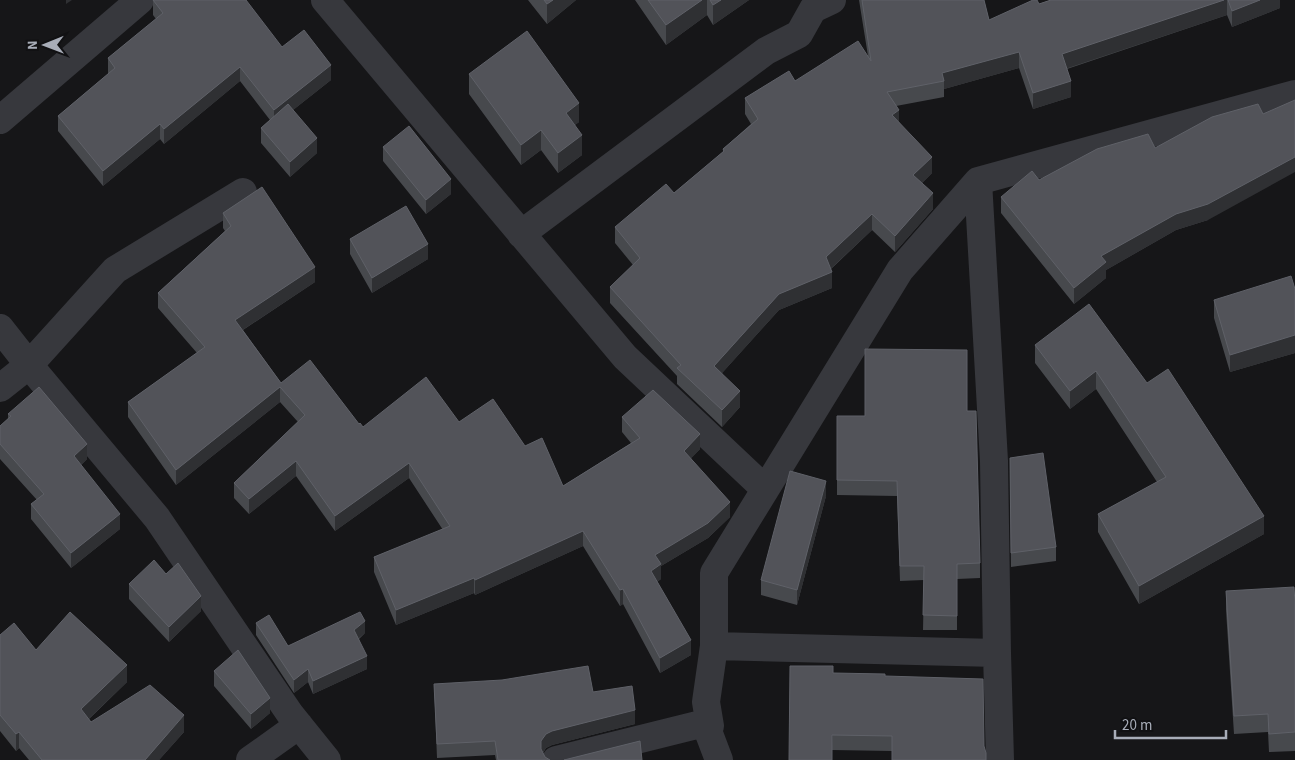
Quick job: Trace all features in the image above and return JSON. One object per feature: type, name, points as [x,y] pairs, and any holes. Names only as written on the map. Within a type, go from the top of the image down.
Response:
[{"type":"street","points":[[0,120],[140,0]]},
{"type":"street","points":[[325,0],[625,358],[765,489]]},
{"type":"street","points":[[521,234],[766,52],[799,34],[813,9],[832,0]]},
{"type":"street","points":[[556,760],[705,723],[710,726],[706,702],[714,646],[714,573],[900,270],[978,181],[1295,94]]},
{"type":"street","points":[[978,181],[994,461],[1000,760]]},
{"type":"street","points":[[0,388],[29,365],[115,270],[243,192]]},
{"type":"street","points":[[0,328],[157,518],[299,725],[327,760]]},
{"type":"street","points":[[714,646],[997,653]]},
{"type":"street","points":[[705,723],[719,760]]},
{"type":"street","points":[[250,760],[299,725]]},
{"type":"building","points":[[153,0],[246,0],[282,47],[304,30],[331,65],[274,110],[240,67],[164,129],[160,124],[103,171],[58,116],[115,68],[108,58],[163,13]]},
{"type":"building","points":[[544,0],[553,0],[547,4]]},
{"type":"building","points":[[648,0],[702,0],[666,25]]},
{"type":"building","points":[[710,0],[721,0],[713,5]]},
{"type":"building","points":[[862,0],[984,0],[989,20],[1033,0],[1037,0],[1039,4],[1051,0],[1224,0],[1062,54],[1071,81],[1033,93],[1019,52],[942,73],[944,81],[887,92],[899,110],[892,115],[932,157],[913,175],[933,193],[895,236],[872,214],[826,257],[832,272],[779,294],[714,366],[740,391],[722,410],[677,368],[681,365],[610,287],[640,258],[615,227],[666,184],[674,193],[724,151],[723,149],[758,119],[745,98],[789,71],[795,81],[858,41],[871,61]]},
{"type":"building","points":[[1228,0],[1260,0],[1232,11]]},
{"type":"building","points":[[527,31],[579,103],[566,113],[582,135],[558,153],[541,130],[521,145],[469,74]]},
{"type":"building","points":[[1295,100],[1295,157],[1208,204],[1176,214],[1101,256],[1106,262],[1074,288],[1001,197],[1032,171],[1039,180],[1097,149],[1148,134],[1155,148],[1212,117],[1258,104],[1263,114]]},
{"type":"building","points":[[288,104],[317,138],[290,162],[261,128]]},
{"type":"building","points":[[409,126],[451,179],[426,200],[383,147]]},
{"type":"building","points":[[262,187],[315,267],[235,320],[281,383],[310,360],[363,427],[426,377],[459,422],[493,399],[525,446],[542,438],[563,486],[640,438],[622,417],[653,390],[700,434],[684,451],[730,502],[708,523],[655,555],[661,564],[651,571],[691,640],[660,658],[623,589],[620,590],[583,531],[475,580],[474,578],[396,610],[374,557],[450,526],[409,463],[335,516],[296,461],[249,499],[234,483],[305,415],[280,387],[176,470],[128,402],[205,347],[158,293],[231,226],[223,213]]},
{"type":"building","points":[[406,206],[428,244],[372,278],[350,239]]},
{"type":"building","points":[[1291,276],[1295,289],[1295,335],[1230,355],[1214,300]]},
{"type":"building","points":[[1089,304],[1147,383],[1168,369],[1264,516],[1139,586],[1098,514],[1166,477],[1096,371],[1070,391],[1035,345]]},
{"type":"building","points":[[865,349],[967,350],[967,411],[976,411],[980,563],[957,564],[957,616],[923,615],[924,566],[900,566],[897,481],[837,480],[837,416],[865,416]]},
{"type":"building","points":[[39,387],[87,444],[74,456],[120,514],[71,553],[31,504],[44,494],[0,444],[0,426],[11,416],[8,414]]},
{"type":"building","points":[[1043,453],[1056,547],[1011,553],[1010,458]]},
{"type":"building","points":[[790,471],[826,481],[797,590],[761,580]]},
{"type":"building","points":[[154,560],[166,574],[178,563],[201,596],[169,627],[129,584]]},
{"type":"building","points":[[1294,587],[1295,732],[1269,734],[1268,714],[1234,716],[1226,591]]},
{"type":"building","points":[[70,612],[127,665],[81,709],[91,722],[150,685],[184,715],[145,760],[42,760],[19,732],[16,734],[0,715],[0,635],[14,623],[36,650]]},
{"type":"building","points":[[360,612],[365,621],[354,630],[367,656],[313,681],[308,669],[294,680],[256,623],[269,615],[288,646]]},
{"type":"building","points":[[238,650],[270,698],[251,714],[214,671]]},
{"type":"building","points":[[588,666],[593,692],[632,686],[635,710],[546,734],[541,741],[541,749],[545,757],[550,760],[498,760],[495,741],[437,744],[434,684],[502,680]]},
{"type":"building","points":[[790,666],[833,666],[833,673],[983,679],[986,760],[892,760],[892,736],[832,735],[832,760],[789,760]]},
{"type":"building","points":[[640,741],[642,760],[564,760]]}]
